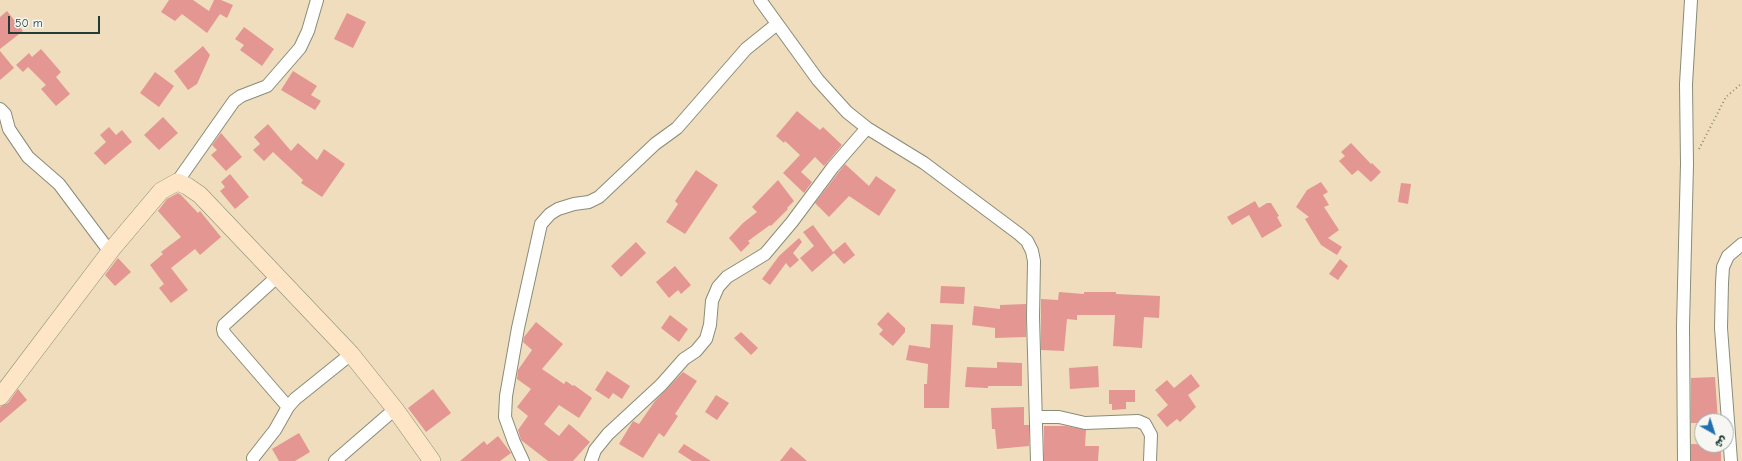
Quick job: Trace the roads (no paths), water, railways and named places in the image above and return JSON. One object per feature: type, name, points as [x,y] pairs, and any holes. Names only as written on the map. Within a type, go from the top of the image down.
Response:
[{"type":"street","points":[[0,397],[110,252],[161,191],[177,182],[234,101],[241,96],[267,86],[300,48],[308,31],[317,0]]},
{"type":"street","points":[[760,0],[818,80],[847,112],[867,128],[924,163],[1027,241],[1032,251],[1034,261],[1033,318],[1037,461]]},
{"type":"street","points":[[1684,461],[1683,326],[1687,164],[1686,84],[1691,0]]},
{"type":"street","points":[[523,461],[505,417],[506,396],[520,321],[541,224],[550,214],[558,209],[574,204],[589,202],[599,197],[655,144],[677,128],[746,49],[776,24]]},
{"type":"street","points":[[0,109],[5,114],[9,129],[28,157],[59,184],[110,252]]},
{"type":"street","points":[[591,461],[595,450],[608,434],[661,385],[684,359],[696,350],[706,339],[710,325],[712,301],[718,287],[727,277],[764,254],[792,222],[833,167],[867,128]]},
{"type":"street","points":[[177,182],[187,186],[200,195],[351,354],[395,409],[432,461]]},
{"type":"street","points":[[1730,461],[1721,328],[1722,283],[1723,267],[1728,256],[1742,244]]},
{"type":"street","points":[[278,276],[224,324],[222,329],[288,407]]},
{"type":"street","points":[[253,458],[275,430],[288,407],[295,399],[351,354]]},
{"type":"street","points":[[335,461],[395,409]]},
{"type":"street","points":[[1036,417],[1059,417],[1085,422],[1138,421],[1145,424],[1151,435],[1150,461]]}]
